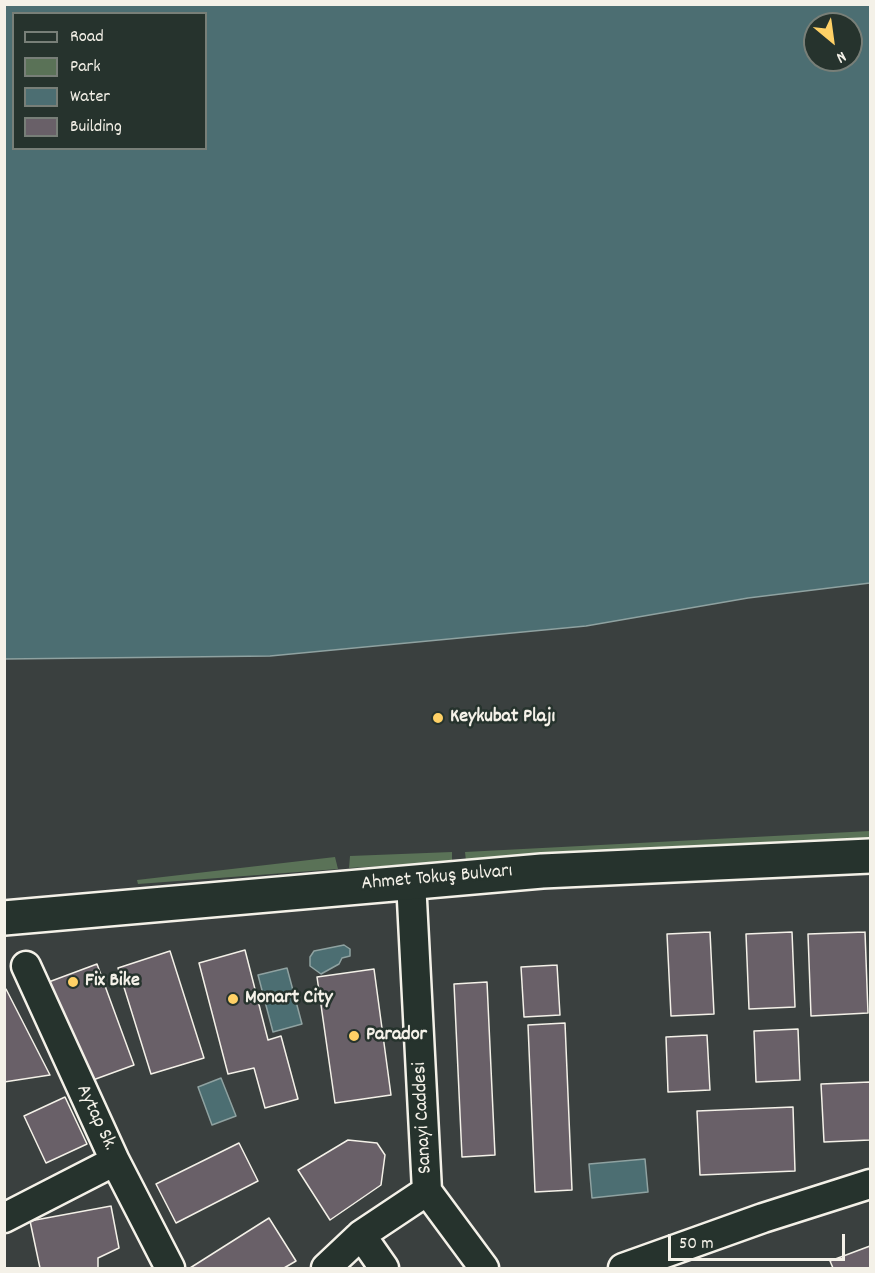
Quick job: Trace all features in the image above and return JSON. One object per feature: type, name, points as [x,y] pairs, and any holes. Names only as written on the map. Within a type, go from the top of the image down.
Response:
[{"type":"main road","name":"Ahmet Tokuş Bulvarı","points":[[4,918],[542,871],[870,856]]},
{"type":"street","name":"Sanayi Caddesi","points":[[326,1269],[361,1235],[427,1191],[411,881]]},
{"type":"street","name":"Aytap Sk.","points":[[26,966],[114,1161],[170,1269]]},
{"type":"street","points":[[4,1218],[114,1161]]},
{"type":"street","points":[[623,1269],[763,1218],[870,1184]]},
{"type":"street","points":[[427,1191],[484,1269]]},
{"type":"street","points":[[361,1235],[384,1269]]},
{"type":"green space","points":[[870,831],[870,842],[466,861],[465,852]]},
{"type":"green space","points":[[452,852],[452,862],[349,868],[350,856]]},
{"type":"green space","points":[[335,857],[338,869],[138,884],[137,880]]},
{"type":"water","points":[[4,5],[870,5],[870,583],[748,598],[586,626],[270,656],[5,659]]},
{"type":"water","points":[[344,945],[350,949],[350,956],[342,958],[339,964],[321,974],[310,966],[310,957],[314,951]]},
{"type":"water","points":[[287,968],[302,1024],[273,1032],[258,975]]},
{"type":"water","points":[[221,1078],[236,1116],[212,1125],[198,1087]]},
{"type":"water","points":[[645,1159],[648,1192],[592,1198],[589,1164]]},
{"type":"building","points":[[710,932],[714,1014],[671,1016],[667,934]]},
{"type":"building","points":[[792,932],[795,1007],[749,1009],[746,934]]},
{"type":"building","points":[[865,932],[868,1013],[811,1016],[808,934]]},
{"type":"building","name":"Monart City","points":[[245,950],[268,1040],[281,1036],[298,1099],[265,1108],[254,1068],[228,1074],[199,963]]},
{"type":"building","points":[[170,951],[204,1058],[151,1074],[118,968]]},
{"type":"building","points":[[97,964],[134,1065],[82,1084],[46,983]]},
{"type":"building","points":[[557,965],[560,1015],[524,1017],[521,967]]},
{"type":"building","name":"Parador","points":[[374,969],[391,1095],[335,1103],[317,977]]},
{"type":"building","points":[[487,982],[495,1155],[462,1157],[454,984]]},
{"type":"building","points":[[4,989],[6,989],[50,1075],[4,1082]]},
{"type":"building","points":[[565,1023],[572,1190],[535,1192],[528,1025]]},
{"type":"building","points":[[798,1029],[800,1080],[756,1082],[754,1031]]},
{"type":"building","points":[[707,1035],[710,1090],[668,1092],[666,1037]]},
{"type":"building","points":[[870,1082],[870,1140],[824,1142],[821,1084]]},
{"type":"building","points":[[65,1097],[87,1144],[46,1163],[24,1116]]},
{"type":"building","points":[[793,1107],[795,1171],[700,1175],[697,1111]]},
{"type":"building","points":[[348,1140],[377,1143],[385,1155],[381,1185],[330,1220],[298,1170]]},
{"type":"building","points":[[239,1143],[258,1181],[176,1223],[156,1184]]},
{"type":"building","points":[[111,1206],[119,1248],[98,1258],[98,1268],[40,1268],[30,1221]]},
{"type":"building","points":[[269,1218],[296,1261],[284,1268],[190,1268]]},
{"type":"building","points":[[870,1246],[870,1268],[833,1268],[830,1261]]},
{"type":"place","name":"Keykubat Plajı","points":[[438,718]]},
{"type":"place","name":"Fix Bike","points":[[73,982]]},
{"type":"place","name":"Monart City","points":[[233,999]]},
{"type":"place","name":"Parador","points":[[354,1036]]}]
